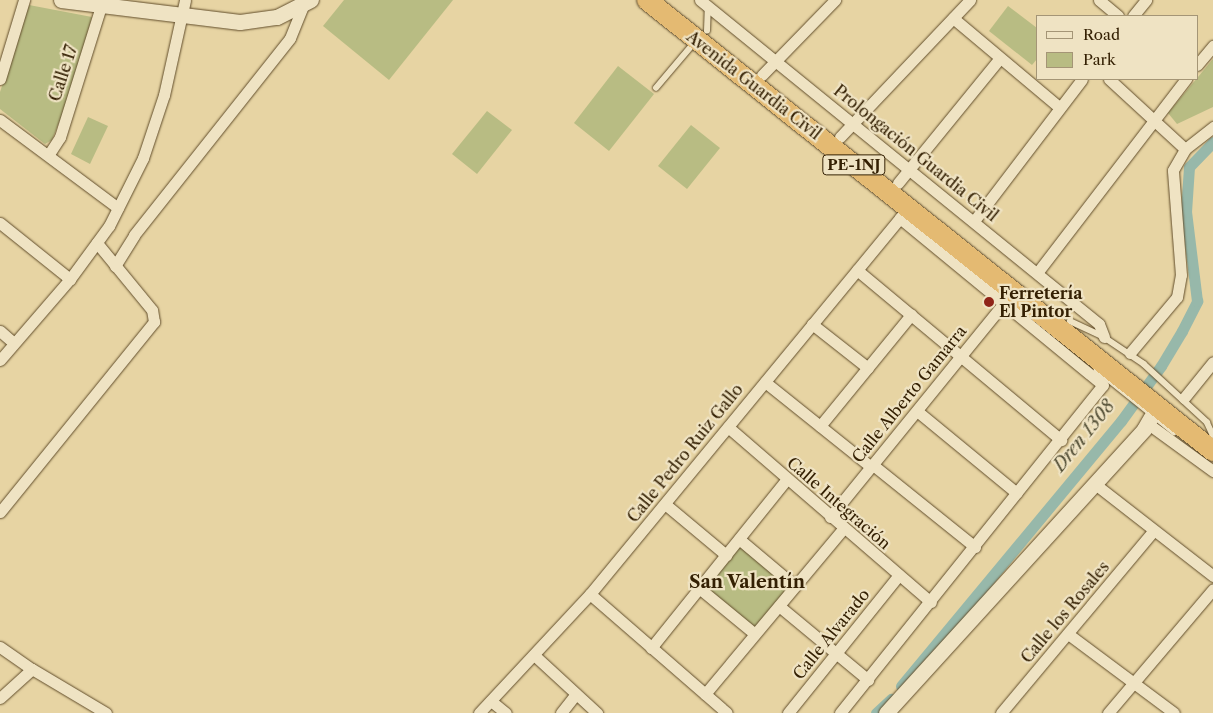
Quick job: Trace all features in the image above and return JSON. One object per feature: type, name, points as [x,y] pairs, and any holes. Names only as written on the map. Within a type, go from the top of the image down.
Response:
[{"type":"highway","name":"Avenida Guardia Civil","points":[[647,0],[702,35],[769,68],[903,176],[1065,325],[1126,369],[1156,407],[1212,442]]},
{"type":"highway","name":"Avenida Guardia Civil","points":[[669,0],[702,35],[904,213],[1008,298],[1065,325]]},
{"type":"street","points":[[0,79],[24,0]]},
{"type":"street","points":[[61,0],[102,3],[185,16],[268,10],[302,1]]},
{"type":"street","points":[[0,360],[70,279],[97,243],[118,208],[143,158],[164,94],[185,16],[185,0]]},
{"type":"street","points":[[704,4],[769,68],[835,0]]},
{"type":"street","points":[[847,130],[970,0]]},
{"type":"street","points":[[1099,0],[1117,15]]},
{"type":"street","points":[[1133,15],[1146,0]]},
{"type":"street","points":[[115,266],[134,235],[290,38],[302,1]]},
{"type":"street","name":"Calle 17","points":[[49,154],[60,137],[102,3]]},
{"type":"street","points":[[953,18],[1059,107]]},
{"type":"street","points":[[1198,65],[1213,46]]},
{"type":"street","points":[[903,176],[1000,58]]},
{"type":"street","points":[[974,221],[1081,80]]},
{"type":"street","points":[[1110,80],[1153,117],[1185,150]]},
{"type":"street","points":[[1037,273],[1153,117],[1185,80]]},
{"type":"street","points":[[0,120],[49,154],[118,208]]},
{"type":"street","points":[[1126,369],[1177,297],[1181,275],[1173,170],[1185,150],[1213,127]]},
{"type":"street","name":"Prolongación Guardia Civil","points":[[903,176],[974,221],[1099,324],[1104,338]]},
{"type":"street","name":"Calle Pedro Ruiz Gallo","points":[[480,713],[590,594],[904,213]]},
{"type":"street","points":[[0,224],[70,279]]},
{"type":"street","points":[[0,512],[154,322],[152,310],[97,243]]},
{"type":"street","points":[[857,270],[1061,440]]},
{"type":"street","points":[[840,713],[1061,440],[1103,385],[1008,298]]},
{"type":"street","name":"Calle Alberto Gamarra","points":[[830,517],[1008,298]]},
{"type":"street","points":[[820,426],[911,315]]},
{"type":"street","points":[[812,324],[868,368]]},
{"type":"street","points":[[0,331],[14,343]]},
{"type":"street","points":[[1184,398],[1213,362]]},
{"type":"street","points":[[765,382],[975,547]]},
{"type":"street","points":[[886,713],[1094,484],[1156,407],[1213,471]]},
{"type":"street","points":[[916,411],[1017,493]]},
{"type":"street","name":"Calle Integración","points":[[728,427],[843,529],[931,602]]},
{"type":"street","points":[[651,648],[787,479]]},
{"type":"street","points":[[1094,484],[1213,576]]},
{"type":"street","points":[[665,504],[726,555]]},
{"type":"street","points":[[705,694],[843,529]]},
{"type":"street","name":"Calle los Rosales","points":[[1002,713],[1153,531]]},
{"type":"street","points":[[739,539],[795,586]]},
{"type":"street","name":"Calle Alvarado","points":[[788,713],[899,576]]},
{"type":"street","points":[[699,588],[755,634]]},
{"type":"street","points":[[1108,713],[1213,589]]},
{"type":"street","points":[[590,594],[726,713]]},
{"type":"street","points":[[779,606],[868,680]]},
{"type":"street","points":[[1068,634],[1174,713]]},
{"type":"street","points":[[0,647],[32,670],[106,713]]},
{"type":"street","points":[[534,655],[597,713]]},
{"type":"street","points":[[0,698],[32,670]]},
{"type":"street","points":[[560,713],[576,694]]},
{"type":"street","points":[[491,701],[506,713]]},
{"type":"lane","points":[[656,88],[702,35],[704,4]]},
{"type":"lane","points":[[1065,325],[1104,338],[1126,369]]},
{"type":"lane","points":[[1156,407],[1184,398],[1207,422],[1212,442]]},
{"type":"green space","points":[[344,0],[453,0],[389,80],[323,26]]},
{"type":"green space","points":[[29,5],[92,17],[70,95],[52,140],[45,144],[0,109],[0,92]]},
{"type":"green space","points":[[1008,6],[1036,27],[1036,60],[1032,65],[989,31]]},
{"type":"green space","points":[[1213,59],[1213,107],[1177,124],[1168,113],[1196,80],[1198,80],[1198,77]]},
{"type":"green space","points":[[618,66],[654,94],[609,151],[574,123]]},
{"type":"green space","points":[[487,111],[512,130],[477,174],[452,154]]},
{"type":"green space","points":[[88,117],[108,126],[90,164],[71,154]]},
{"type":"green space","points":[[691,125],[720,148],[687,189],[658,166]]},
{"type":"green space","points":[[740,547],[789,586],[754,629],[704,588]]},
{"type":"waterway","name":"Dren 1308","points":[[901,686],[1121,421],[1161,366],[1182,331],[1197,301],[1186,212],[1189,167],[1213,142]]},
{"type":"waterway","name":"Dren 1308","points":[[876,713],[891,699]]},
{"type":"place","name":"Ferretería El Pintor","points":[[989,302]]},
{"type":"district","name":"San Valentín","points":[[747,582]]}]
